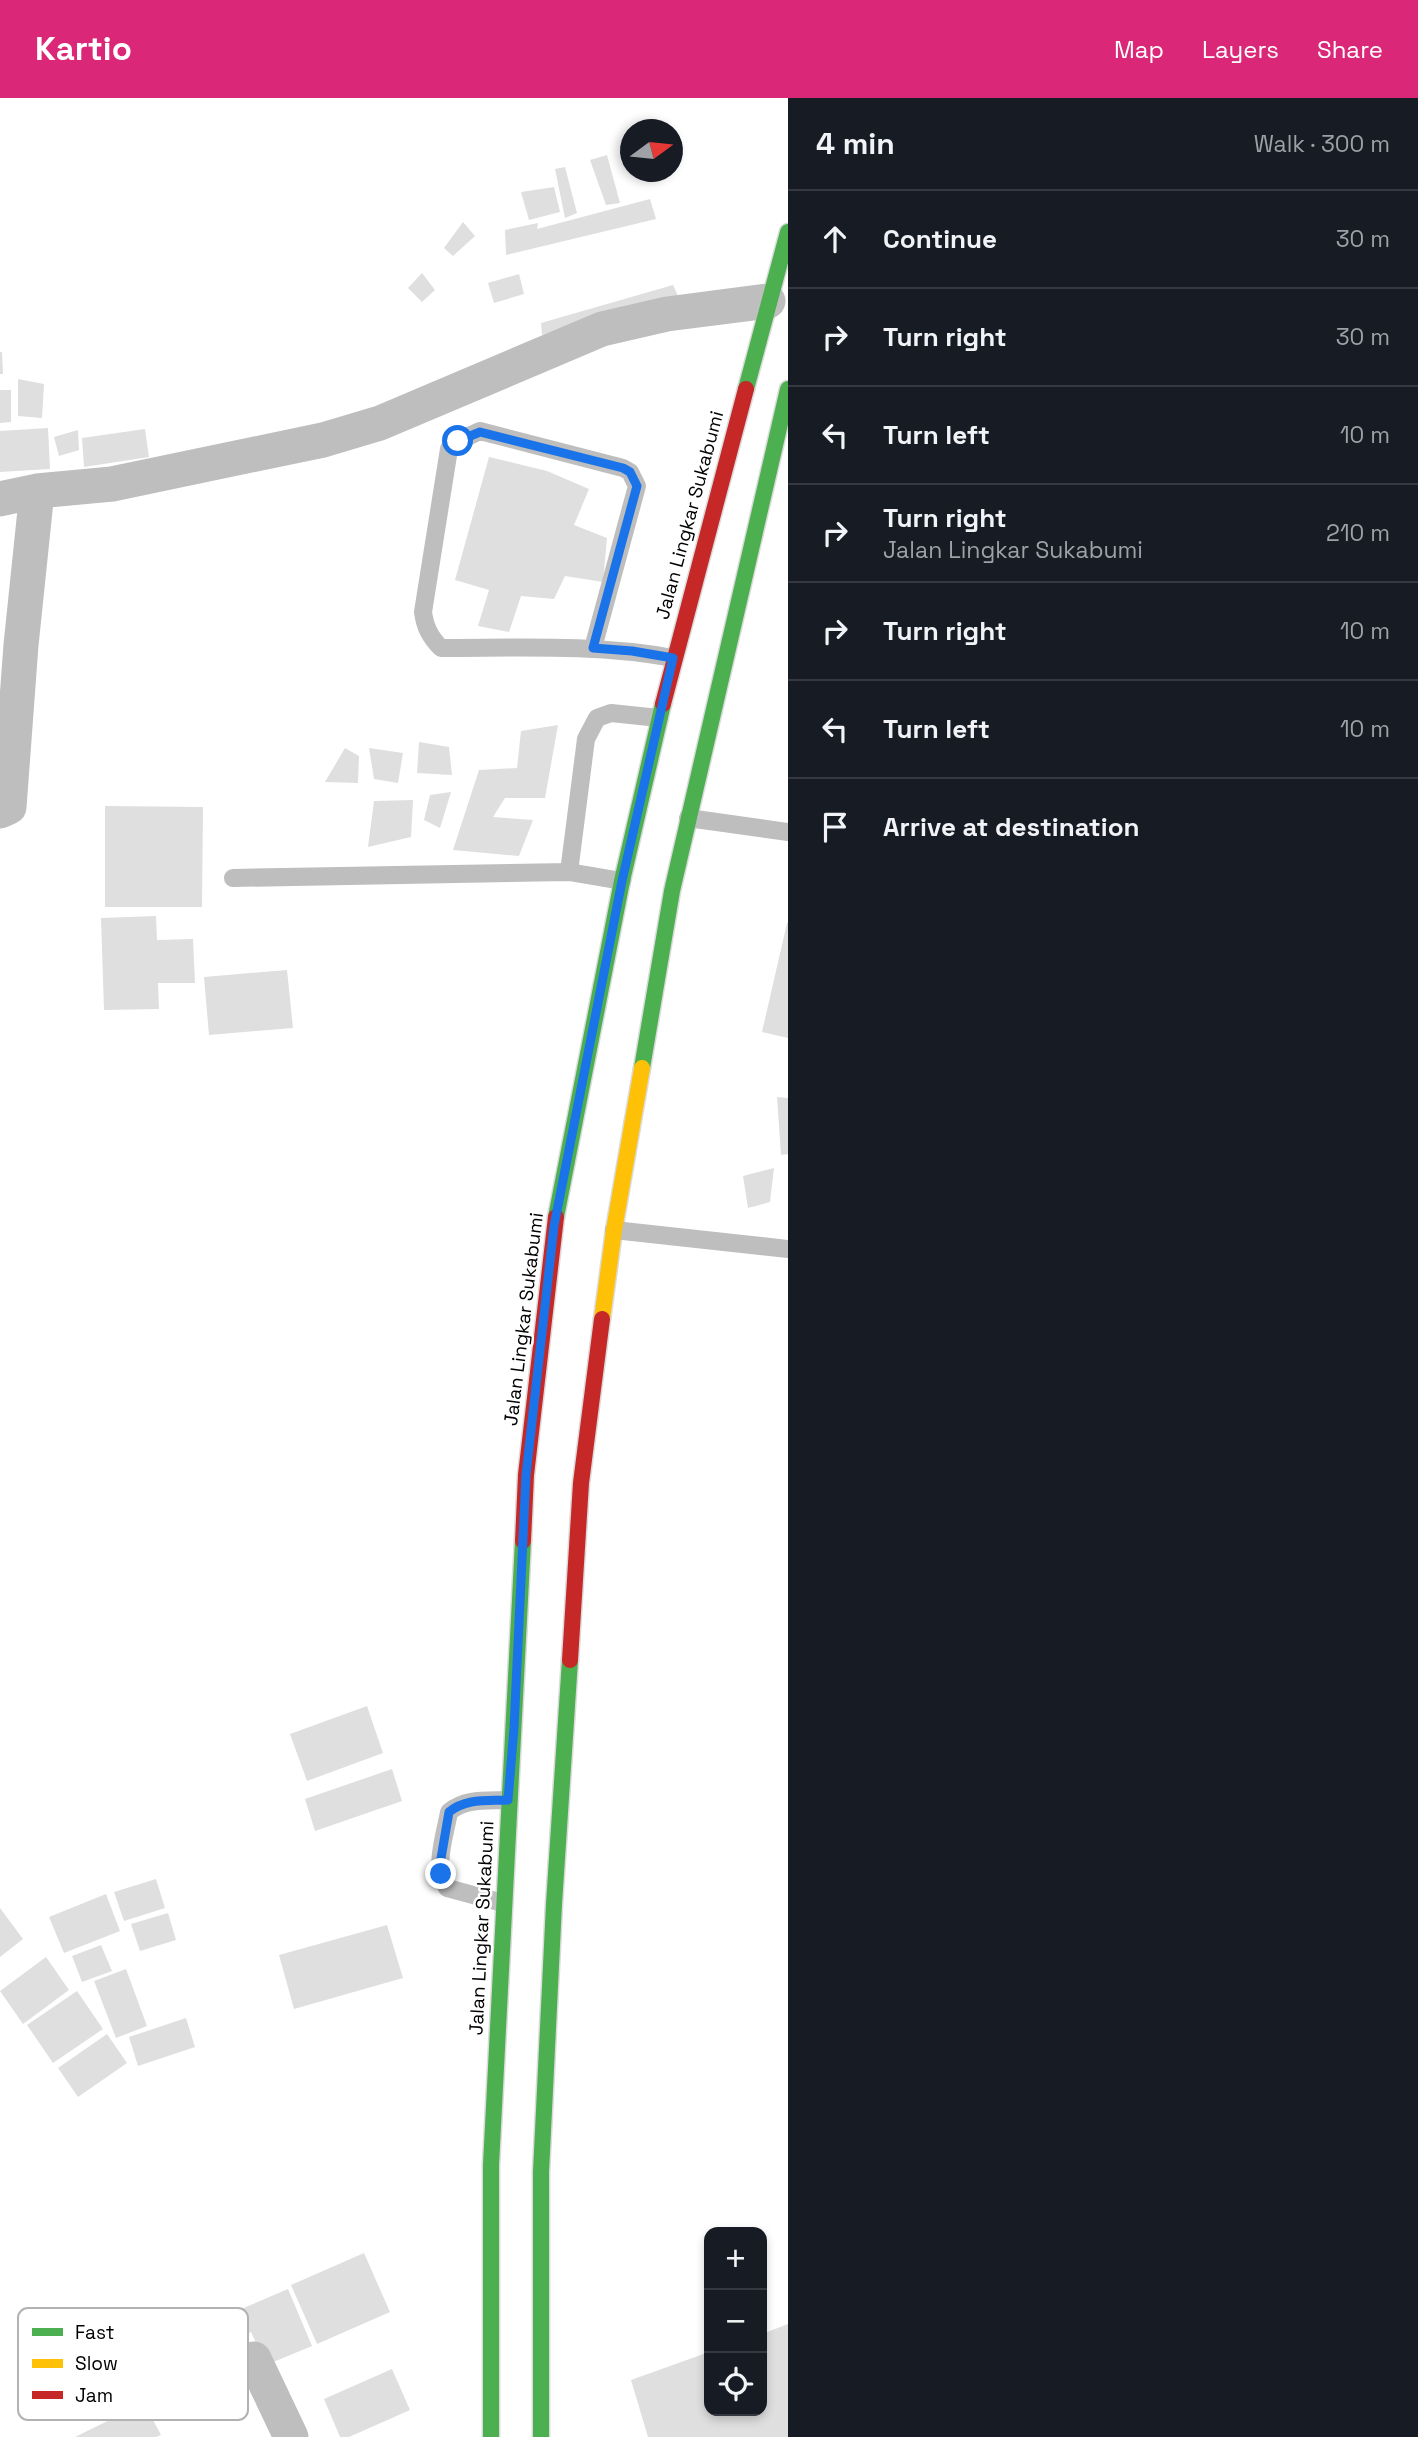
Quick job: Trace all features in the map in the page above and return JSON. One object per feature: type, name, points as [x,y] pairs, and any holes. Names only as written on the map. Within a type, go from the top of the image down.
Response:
[{"type":"main road","name":"Jalan Lingkar Sukabumi","points":[[491,2437],[491,2165],[508,1800],[526,1475],[554,1226],[622,881],[673,658],[788,232]]},
{"type":"main road","points":[[541,2437],[541,2172],[554,1904],[581,1483],[614,1230],[672,891],[788,388]]},
{"type":"street","points":[[0,499],[37,491],[112,484],[323,440],[380,423],[602,329],[667,314],[768,301]]},
{"type":"street","points":[[0,811],[9,807],[22,632],[37,491]]},
{"type":"street","points":[[254,2359],[291,2437]]},
{"type":"lane","points":[[593,648],[637,486],[635,479],[623,468],[480,432],[458,441],[449,449],[423,612],[427,630],[433,640],[441,648],[593,648],[673,658]]},
{"type":"lane","points":[[569,872],[586,739],[597,718],[611,713],[659,718]]},
{"type":"lane","points":[[688,818],[788,832]]},
{"type":"lane","points":[[233,878],[569,872],[622,881]]},
{"type":"lane","points":[[614,1230],[788,1249]]},
{"type":"lane","points":[[503,1903],[447,1888],[440,1864],[449,1812],[458,1805],[469,1802],[508,1800]]},
{"type":"building","points":[[607,155],[620,203],[606,205],[590,160]]},
{"type":"building","points":[[565,167],[577,213],[565,218],[555,169]]},
{"type":"building","points":[[554,187],[560,212],[529,220],[521,192]]},
{"type":"building","points":[[650,199],[656,219],[506,255],[505,230],[538,223],[537,229]]},
{"type":"building","points":[[463,222],[475,236],[453,256],[444,248]]},
{"type":"building","points":[[422,273],[435,290],[422,302],[408,288]]},
{"type":"building","points":[[519,274],[524,294],[494,303],[488,283]]},
{"type":"building","points":[[673,285],[679,298],[542,335],[541,323]]},
{"type":"building","points":[[2,352],[3,374],[0,374]]},
{"type":"building","points":[[18,379],[44,384],[42,418],[18,416]]},
{"type":"building","points":[[0,390],[11,390],[11,422],[0,423]]},
{"type":"building","points":[[48,428],[50,469],[0,472],[0,431]]},
{"type":"building","points":[[145,429],[149,457],[84,467],[82,438]]},
{"type":"building","points":[[78,430],[79,450],[59,456],[54,437]]},
{"type":"building","points":[[489,457],[547,471],[589,489],[574,525],[607,538],[603,582],[565,576],[554,599],[521,596],[509,632],[478,626],[489,590],[455,580]]},
{"type":"building","points":[[558,725],[545,798],[505,798],[493,817],[533,820],[519,856],[453,850],[479,770],[517,768],[521,731]]},
{"type":"building","points":[[419,742],[449,747],[452,775],[417,773]]},
{"type":"building","points":[[345,748],[359,756],[358,783],[325,782]]},
{"type":"building","points":[[369,748],[403,753],[398,783],[374,779]]},
{"type":"building","points":[[451,792],[440,828],[424,820],[430,795]]},
{"type":"building","points":[[413,800],[411,837],[368,847],[374,801]]},
{"type":"building","points":[[105,806],[203,807],[202,907],[105,907]]},
{"type":"building","points":[[156,916],[157,940],[193,939],[195,983],[158,983],[159,1009],[104,1010],[101,918]]},
{"type":"building","points":[[788,923],[788,1038],[762,1032]]},
{"type":"building","points":[[287,970],[293,1028],[209,1035],[204,977]]},
{"type":"building","points":[[777,1097],[788,1098],[788,1154],[781,1155]]},
{"type":"building","points":[[774,1168],[770,1202],[748,1208],[743,1176]]},
{"type":"building","points":[[367,1706],[383,1753],[307,1781],[290,1734]]},
{"type":"building","points":[[392,1769],[402,1801],[315,1831],[305,1799]]},
{"type":"building","points":[[156,1879],[165,1908],[124,1921],[114,1892]]},
{"type":"building","points":[[106,1894],[120,1931],[64,1953],[49,1917]]},
{"type":"building","points":[[0,1908],[23,1939],[0,1957]]},
{"type":"building","points":[[168,1913],[176,1940],[140,1951],[131,1924]]},
{"type":"building","points":[[387,1925],[403,1978],[294,2009],[279,1955]]},
{"type":"building","points":[[101,1945],[112,1971],[82,1982],[72,1956]]},
{"type":"building","points":[[46,1957],[69,1990],[23,2024],[0,1991]]},
{"type":"building","points":[[126,1969],[147,2026],[116,2038],[94,1981]]},
{"type":"building","points":[[77,1991],[103,2029],[53,2063],[27,2025]]},
{"type":"building","points":[[186,2018],[195,2047],[138,2066],[129,2037]]},
{"type":"building","points":[[107,2034],[127,2063],[78,2097],[58,2068]]},
{"type":"building","points":[[364,2253],[390,2312],[317,2344],[291,2285]]},
{"type":"building","points":[[288,2289],[312,2346],[266,2365],[251,2332],[248,2333],[248,2308],[243,2308]]},
{"type":"building","points":[[788,2324],[788,2437],[648,2437],[631,2380],[704,2354],[704,2416],[767,2416],[767,2332]]},
{"type":"building","points":[[392,2369],[410,2410],[349,2437],[340,2437],[324,2399]]},
{"type":"building","points":[[110,2420],[153,2420],[161,2435],[156,2437],[75,2437]]},
{"type":"traffic: fast","points":[[746,389],[788,232]]},
{"type":"traffic: fast","points":[[642,1068],[672,891],[788,389]]},
{"type":"traffic: fast","points":[[556,1217],[622,881],[663,704]]},
{"type":"traffic: fast","points":[[491,2437],[491,2165],[523,1541]]},
{"type":"traffic: fast","points":[[541,2437],[541,2172],[554,1904],[570,1660]]},
{"type":"traffic: slow","points":[[602,1319],[614,1230],[642,1068]]},
{"type":"traffic: jam","points":[[663,704],[746,389]]},
{"type":"traffic: jam","points":[[523,1541],[526,1475],[556,1217]]},
{"type":"traffic: jam","points":[[570,1660],[581,1483],[602,1319]]},
{"type":"route","points":[[441,1874],[440,1864],[449,1812],[458,1805],[469,1802],[508,1800],[526,1475],[554,1226],[622,881],[673,658],[593,648],[637,486],[630,472],[480,432],[458,441]]}]
